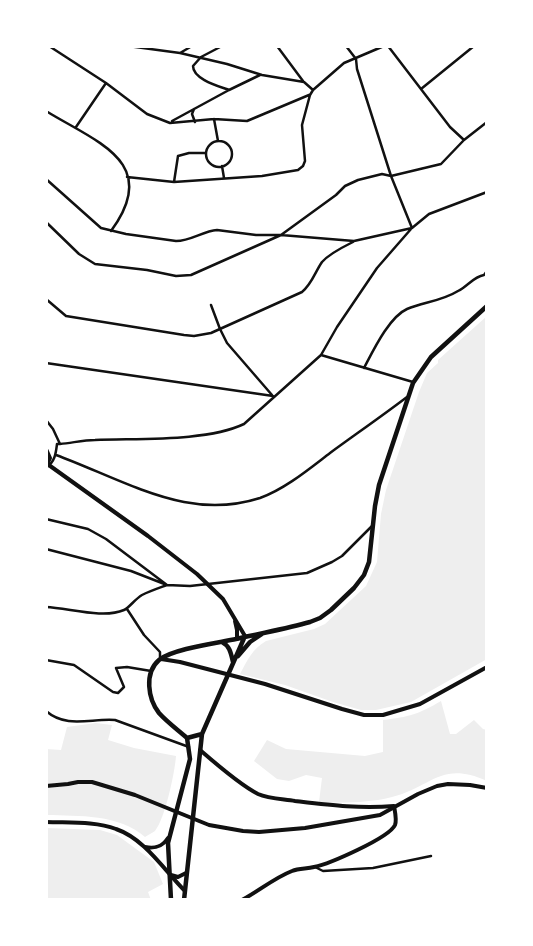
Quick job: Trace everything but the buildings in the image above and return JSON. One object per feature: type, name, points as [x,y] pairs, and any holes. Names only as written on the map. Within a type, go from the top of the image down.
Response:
[{"type":"main road","points":[[171,900],[168,851],[170,834],[190,759],[190,748],[188,738],[159,712],[149,684],[151,671],[160,659],[193,647],[290,628],[320,618],[354,588],[364,574],[369,562],[379,485],[414,382],[431,357],[487,306]]},
{"type":"main road","points":[[233,664],[250,642],[264,633]]},
{"type":"main road","points":[[184,900],[202,734],[244,636]]},
{"type":"main road","points":[[220,642],[224,643],[231,652],[233,664]]},
{"type":"main road","points":[[188,738],[202,734]]},
{"type":"street","points":[[49,46],[106,83],[147,114],[170,123],[214,119],[248,121],[310,95]]},
{"type":"street","points":[[128,46],[157,48],[201,57],[262,75],[304,82]]},
{"type":"street","points":[[180,53],[192,46]]},
{"type":"street","points":[[222,46],[201,57],[193,66],[194,73],[229,90]]},
{"type":"street","points":[[277,46],[304,82],[314,90]]},
{"type":"street","points":[[346,46],[356,59],[357,69],[390,176],[412,228]]},
{"type":"street","points":[[127,177],[174,182],[278,174],[298,170],[305,161],[302,126],[310,95],[344,63],[384,46]]},
{"type":"street","points":[[388,46],[450,127],[464,140]]},
{"type":"street","points":[[421,89],[474,46]]},
{"type":"street","points":[[170,123],[229,90],[262,75]]},
{"type":"street","points":[[76,127],[106,83]]},
{"type":"street","points":[[194,109],[192,114],[195,122]]},
{"type":"street","points":[[46,111],[76,127],[117,156],[122,164],[130,190],[127,205],[111,231]]},
{"type":"street","points":[[214,119],[218,141]]},
{"type":"street","points":[[46,222],[80,254],[95,264],[147,270],[176,276],[192,275],[281,235],[336,195],[345,186],[358,180],[382,174],[390,176],[441,164],[464,140],[487,122]]},
{"type":"street","points":[[218,141],[227,143],[232,150],[231,159],[222,166],[212,165],[206,153],[211,143],[218,141]]},
{"type":"street","points":[[174,182],[178,156],[194,152],[206,153]]},
{"type":"street","points":[[222,166],[224,178]]},
{"type":"street","points":[[46,179],[94,222],[111,231],[176,241],[184,241],[211,230],[218,230],[256,235],[281,235],[354,241],[412,228]]},
{"type":"street","points":[[47,465],[56,455],[57,444],[92,440],[171,438],[226,431],[244,424],[321,355],[337,326],[377,268],[412,228],[429,214],[487,192]]},
{"type":"street","points":[[46,299],[66,316],[194,336],[220,330],[302,292],[308,287],[322,262],[328,256],[354,241]]},
{"type":"street","points":[[364,368],[378,342],[398,315],[408,309],[436,301],[459,291],[478,276],[486,276],[487,271]]},
{"type":"street","points":[[211,305],[227,343],[273,396]]},
{"type":"street","points":[[321,355],[414,382]]},
{"type":"street","points":[[46,364],[273,396]]},
{"type":"street","points":[[56,455],[144,490],[183,502],[210,506],[236,504],[260,498],[282,486],[310,468],[409,396]]},
{"type":"street","points":[[46,420],[53,429],[60,444]]},
{"type":"street","points":[[47,454],[50,459],[47,465]]},
{"type":"street","points":[[47,465],[171,553],[197,574],[223,599],[244,636]]},
{"type":"street","points":[[46,519],[88,529],[106,539],[167,584]]},
{"type":"street","points":[[46,549],[131,571],[167,584],[190,586],[306,573],[342,556],[374,525]]},
{"type":"street","points":[[46,607],[113,612],[127,609],[132,602],[143,595],[167,584]]},
{"type":"street","points":[[127,609],[144,635],[160,652],[160,659],[217,671],[364,715],[383,715],[420,704],[487,666]]},
{"type":"street","points":[[234,616],[237,638]]},
{"type":"street","points":[[46,660],[74,665],[113,692],[118,693],[124,687],[116,668],[127,667],[151,671]]},
{"type":"street","points":[[46,711],[60,720],[75,722],[104,719],[116,720],[190,748]]},
{"type":"street","points":[[200,750],[250,790],[260,795],[340,807],[394,806]]},
{"type":"street","points":[[198,759],[213,761]]},
{"type":"street","points":[[46,786],[92,782],[135,795],[209,825],[243,832],[305,828],[380,815],[394,806],[437,786],[470,785],[487,788]]},
{"type":"street","points":[[242,900],[277,878],[294,870],[314,867],[357,850],[392,830],[396,821],[394,806]]},
{"type":"street","points":[[46,822],[102,825],[118,829],[145,847],[185,891]]},
{"type":"street","points":[[145,847],[155,848],[164,844],[170,834]]},
{"type":"street","points":[[314,867],[323,871],[373,868],[430,856]]},
{"type":"street","points":[[169,874],[178,877],[186,873]]},
{"type":"street","points":[[422,900],[435,900]]},
{"type":"shaded area","points":[[487,316],[487,659],[411,702],[376,710],[361,710],[285,685],[240,674],[250,656],[261,644],[325,624],[366,586],[377,562],[381,514],[386,490],[427,373],[438,363],[438,360]]},
{"type":"shaded area","points":[[441,701],[450,734],[456,734],[474,720],[483,729],[487,730],[487,781],[471,775],[447,774],[406,793],[383,799],[356,802],[319,802],[322,778],[306,775],[289,781],[277,779],[254,761],[267,740],[286,749],[365,756],[383,752],[383,720],[414,714]]},
{"type":"shaded area","points":[[96,723],[112,725],[108,740],[134,748],[176,756],[172,784],[159,825],[155,831],[145,837],[135,829],[111,820],[85,816],[46,815],[46,749],[61,750],[67,727]]},
{"type":"shaded area","points":[[46,828],[100,830],[117,835],[154,862],[163,884],[148,892],[151,900],[46,900]]}]
